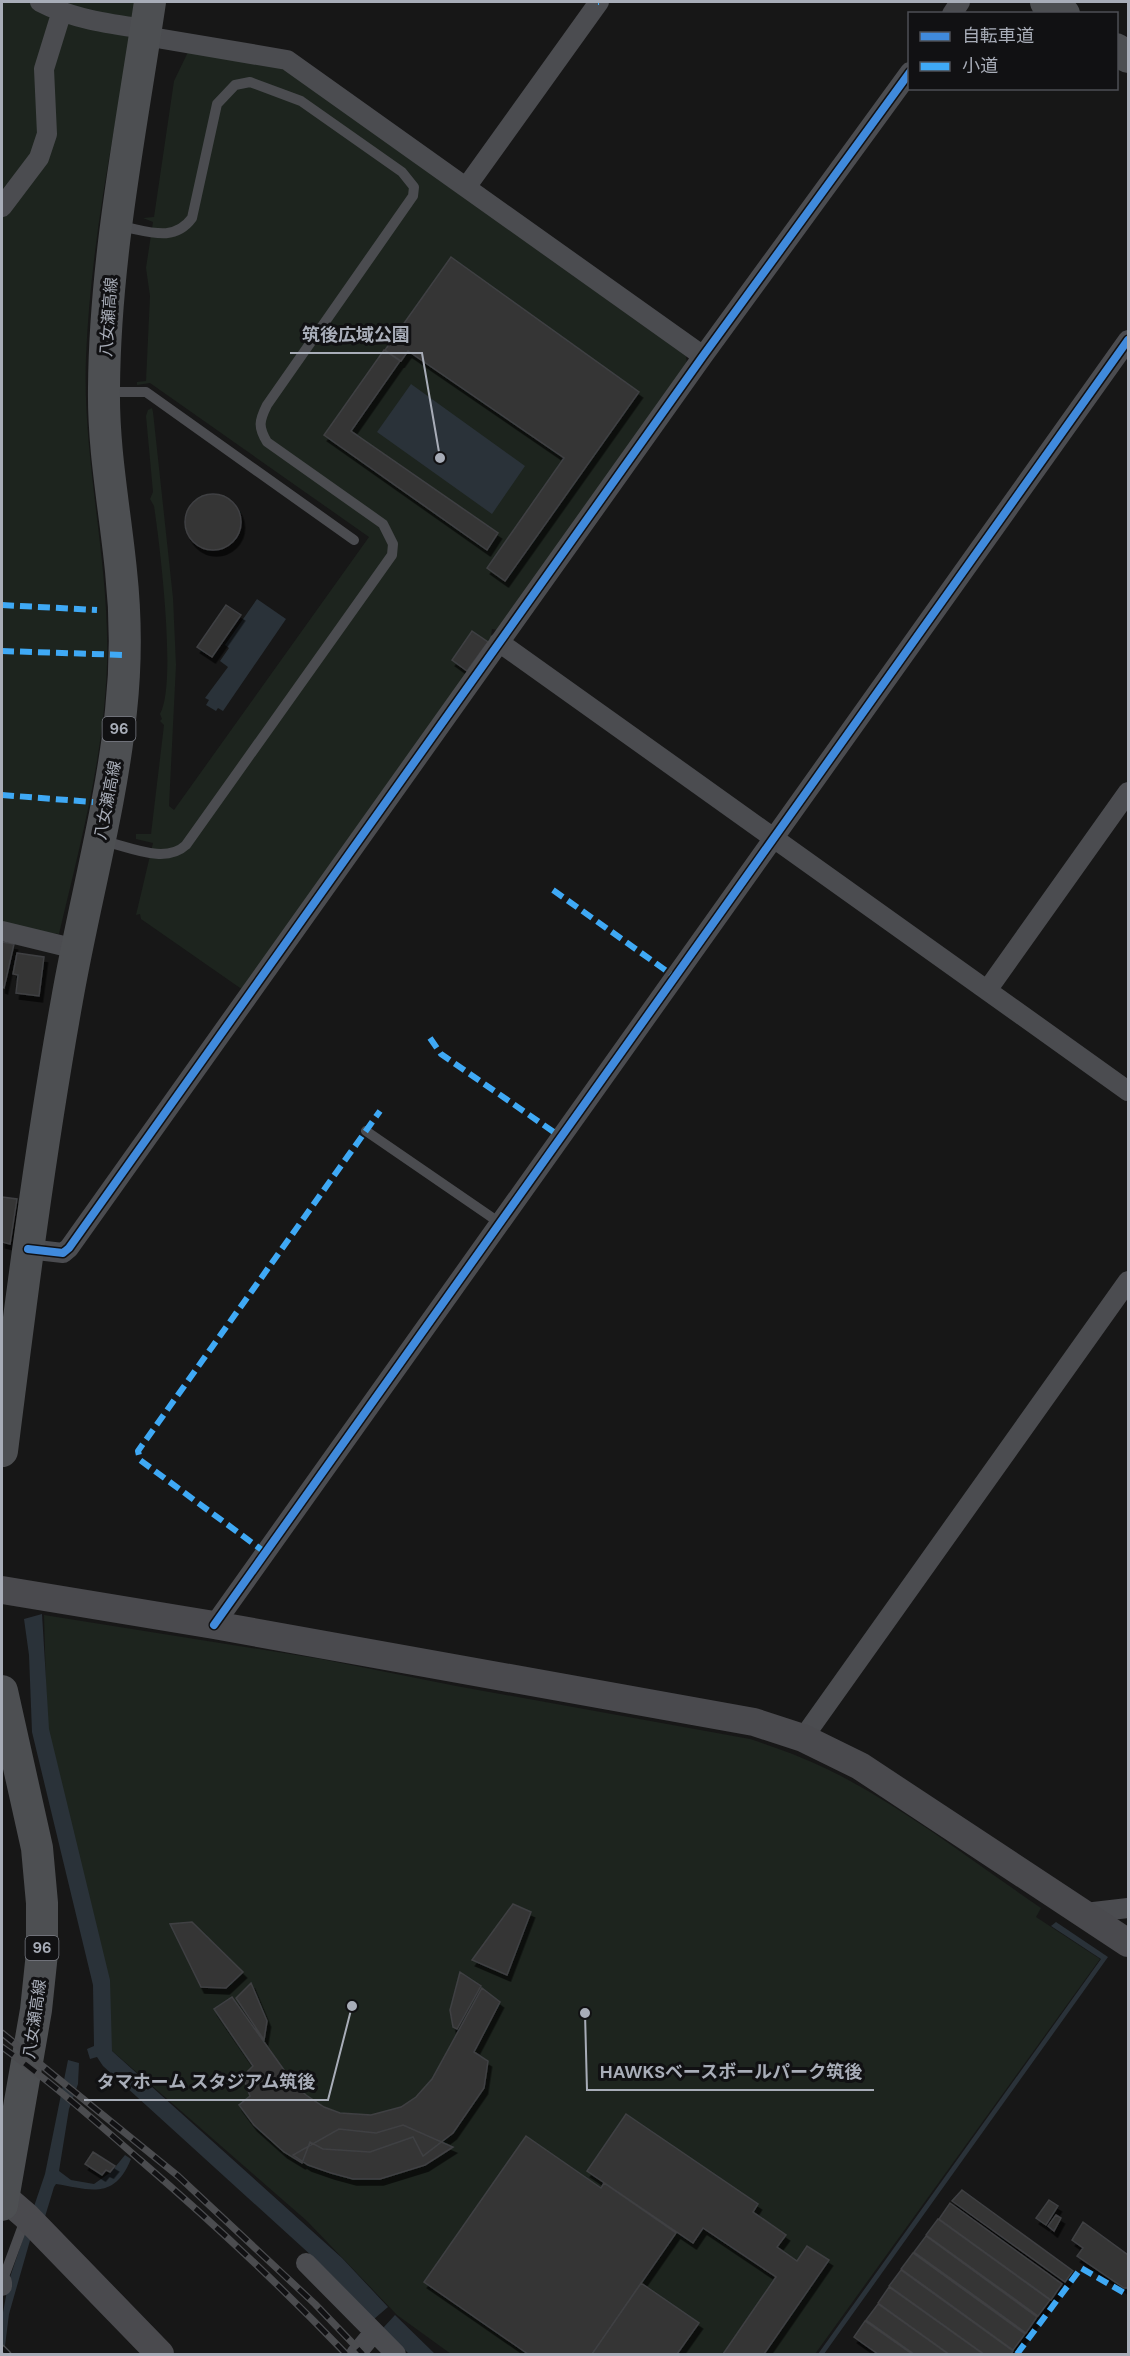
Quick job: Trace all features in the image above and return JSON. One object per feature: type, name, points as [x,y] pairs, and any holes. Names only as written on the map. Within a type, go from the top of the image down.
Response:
[{"type":"main road","points":[[1046,2],[1061,12]]},
{"type":"main road","name":"八女瀬高線","points":[[2,1451],[27,1249],[48,1106],[76,949],[113,776],[122,708],[124,655],[122,573],[109,483],[103,392],[106,312],[116,226],[147,22]]},
{"type":"main road","name":"八女瀬高線","points":[[2,1691],[37,1848],[42,1903],[42,1953],[11,2206]]},
{"type":"street","points":[[40,2],[61,14],[82,16],[118,27],[147,22],[287,60],[703,356]]},
{"type":"street","points":[[467,186],[599,2]]},
{"type":"street","points":[[2,207],[39,158],[47,134],[44,69],[61,14]]},
{"type":"street","points":[[27,1249],[63,1252],[69,1248],[703,356],[908,73]]},
{"type":"street","points":[[214,1625],[1128,340]]},
{"type":"street","points":[[500,642],[1128,1091]]},
{"type":"street","points":[[988,989],[1128,792]]},
{"type":"street","points":[[2,931],[76,949]]},
{"type":"street","points":[[803,1738],[1128,1281]]},
{"type":"street","points":[[2,1590],[214,1625],[754,1722],[803,1738],[860,1766],[1128,1943]]},
{"type":"street","points":[[1084,1913],[1128,1908]]},
{"type":"street","points":[[11,2206],[160,2355]]},
{"type":"street","points":[[306,2263],[396,2355]]},
{"type":"street","points":[[356,2355],[374,2332]]},
{"type":"lane","points":[[99,841],[164,855],[177,854],[186,845],[392,555],[393,544],[382,524],[267,442],[260,429],[260,420],[267,405],[413,196],[414,187],[402,172],[301,101],[250,82],[235,85],[217,104],[192,218],[185,228],[171,235],[116,226]]},
{"type":"lane","points":[[103,392],[146,393],[354,540]]},
{"type":"lane","points":[[366,1131],[500,1223]]},
{"type":"lane","points":[[2,2284],[11,2206]]},
{"type":"shaded area","points":[[2,2],[138,2],[99,223],[86,357],[88,434],[107,625],[105,699],[90,801],[59,934],[2,926]]},
{"type":"shaded area","points":[[188,52],[281,67],[686,356],[687,365],[498,630],[492,629],[490,644],[243,990],[141,919],[140,914],[136,915],[153,843],[136,839],[136,834],[151,834],[164,725],[160,721],[162,719],[160,714],[165,698],[167,675],[163,582],[154,506],[150,499],[153,492],[146,416],[148,410],[152,408],[153,412],[173,598],[176,665],[169,806],[174,810],[369,537],[150,383],[137,385],[137,382],[146,381],[150,296],[146,268],[153,222],[143,218],[154,217],[174,81]]},
{"type":"shaded area","points":[[411,384],[525,466],[492,514],[377,432]]},
{"type":"shaded area","points":[[257,599],[286,619],[223,711],[218,708],[216,711],[206,705],[209,700],[205,698],[228,667],[220,661],[229,648],[225,645]]},
{"type":"shaded area","points":[[42,1614],[49,1729],[110,1980],[112,2051],[342,2258],[388,2307],[374,2319],[313,2257],[103,2066],[97,2057],[90,2059],[87,2049],[94,2046],[93,1985],[32,1732],[29,1655],[24,1619]]},
{"type":"shaded area","points":[[44,1615],[321,1659],[750,1739],[828,1770],[891,1805],[1041,1908],[1036,1917],[1100,1959],[815,2354],[451,2354],[397,2315],[307,2221],[110,2049],[47,1724]]},
{"type":"shaded area","points":[[1056,1922],[1108,1957],[824,2354],[818,2354],[1101,1959],[1051,1926]]},
{"type":"shaded area","points":[[68,2060],[79,2063],[78,2084],[69,2109],[59,2171],[71,2180],[94,2184],[111,2172],[125,2155],[131,2159],[117,2181],[108,2187],[90,2189],[56,2184],[54,2187],[44,2220],[31,2237],[9,2314],[4,2354],[2,2354],[2,2318],[9,2280],[45,2174]]},
{"type":"shaded area","points":[[395,2315],[435,2354],[409,2354],[383,2328]]},
{"type":"building","points":[[451,257],[639,392],[505,581],[487,568],[564,458],[408,351],[401,361],[385,350]]},
{"type":"building","points":[[384,350],[400,361],[351,431],[498,533],[487,550],[324,435]]},
{"type":"building","points":[[213,494],[228,499],[236,507],[241,522],[236,537],[228,545],[213,550],[198,545],[190,537],[185,522],[190,507],[198,499]]},
{"type":"building","points":[[226,605],[241,615],[212,657],[197,647]]},
{"type":"building","points":[[472,631],[488,642],[467,671],[452,660]]},
{"type":"building","points":[[2,942],[14,944],[4,988],[2,987]]},
{"type":"building","points":[[17,953],[44,957],[39,996],[16,993],[18,975],[13,974]]},
{"type":"building","points":[[2,1197],[17,1199],[10,1244],[2,1242]]},
{"type":"building","points":[[513,1904],[531,1912],[507,1975],[472,1960]]},
{"type":"building","points":[[192,1922],[243,1972],[226,1988],[201,1987],[170,1924]]},
{"type":"building","points":[[460,1972],[481,1986],[457,2029],[453,2027],[450,2010]]},
{"type":"building","points":[[251,1983],[267,2021],[264,2040],[236,1998]]},
{"type":"building","points":[[482,1988],[500,2002],[474,2052],[488,2061],[484,2088],[453,2133],[423,2156],[413,2137],[370,2152],[323,2149],[310,2142],[302,2163],[284,2152],[254,2125],[239,2105],[250,2096],[243,2076],[253,2066],[214,2009],[232,1997],[294,2084],[306,2095],[324,2107],[340,2113],[371,2115],[401,2107],[416,2097],[432,2079]]},
{"type":"building","points":[[626,2114],[758,2204],[753,2212],[786,2235],[777,2247],[797,2261],[807,2246],[829,2260],[764,2354],[723,2354],[776,2277],[703,2228],[693,2243],[587,2171]]},
{"type":"building","points":[[403,2125],[453,2147],[425,2165],[380,2179],[353,2179],[331,2173],[308,2165],[293,2155],[339,2129],[376,2133]]},
{"type":"building","points":[[526,2136],[601,2188],[604,2183],[676,2233],[592,2354],[528,2354],[424,2282]]},
{"type":"building","points":[[93,2152],[115,2166],[110,2172],[106,2170],[102,2175],[85,2164]]},
{"type":"building","points":[[962,2190],[1073,2271],[1065,2282],[952,2201]]},
{"type":"building","points":[[1049,2200],[1058,2206],[1046,2225],[1036,2218]]},
{"type":"building","points":[[950,2203],[1062,2284],[1051,2300],[939,2219]]},
{"type":"building","points":[[1056,2215],[1061,2218],[1054,2231],[1048,2226]]},
{"type":"building","points":[[938,2219],[1050,2300],[1038,2316],[926,2235]]},
{"type":"building","points":[[1083,2222],[1128,2255],[1128,2288],[1124,2288],[1077,2256],[1083,2248],[1072,2240]]},
{"type":"building","points":[[926,2236],[1037,2317],[1026,2333],[914,2252]]},
{"type":"building","points":[[913,2253],[1025,2334],[1013,2350],[901,2269]]},
{"type":"building","points":[[901,2270],[1013,2351],[1011,2354],[984,2354],[889,2286]]},
{"type":"building","points":[[641,2283],[699,2323],[677,2354],[592,2354]]},
{"type":"building","points":[[889,2287],[983,2354],[949,2354],[878,2303]]},
{"type":"building","points":[[878,2304],[948,2354],[914,2354],[866,2320]]},
{"type":"building","points":[[865,2321],[912,2354],[878,2354],[854,2337]]},
{"type":"railway","points":[[2,2033],[178,2176],[315,2304],[363,2354]]},
{"type":"railway","points":[[2,2047],[72,2102],[193,2206],[346,2354]]},
{"type":"railway","points":[[2,2348],[8,2354]]},
{"type":"marked path","points":[[2,605],[97,610]]},
{"type":"marked path","points":[[2,651],[124,655]]},
{"type":"marked path","points":[[2,795],[93,802]]},
{"type":"marked path","points":[[553,890],[675,977]]},
{"type":"marked path","points":[[430,1038],[441,1054],[561,1137]]},
{"type":"marked path","points":[[266,1553],[140,1460],[138,1451],[380,1111]]},
{"type":"marked path","points":[[1017,2354],[1081,2268],[1128,2295]]},
{"type":"cycle path","points":[[28,1249],[63,1253],[69,1248],[703,356],[908,75]]},
{"type":"cycle path","points":[[214,1625],[1128,340]]},
{"type":"place","name":"筑後広域公園","points":[[440,458]]},
{"type":"place","name":"タマホーム スタジアム筑後","points":[[352,2006]]},
{"type":"place","name":"HAWKSベースボールパーク筑後","points":[[585,2013]]}]
